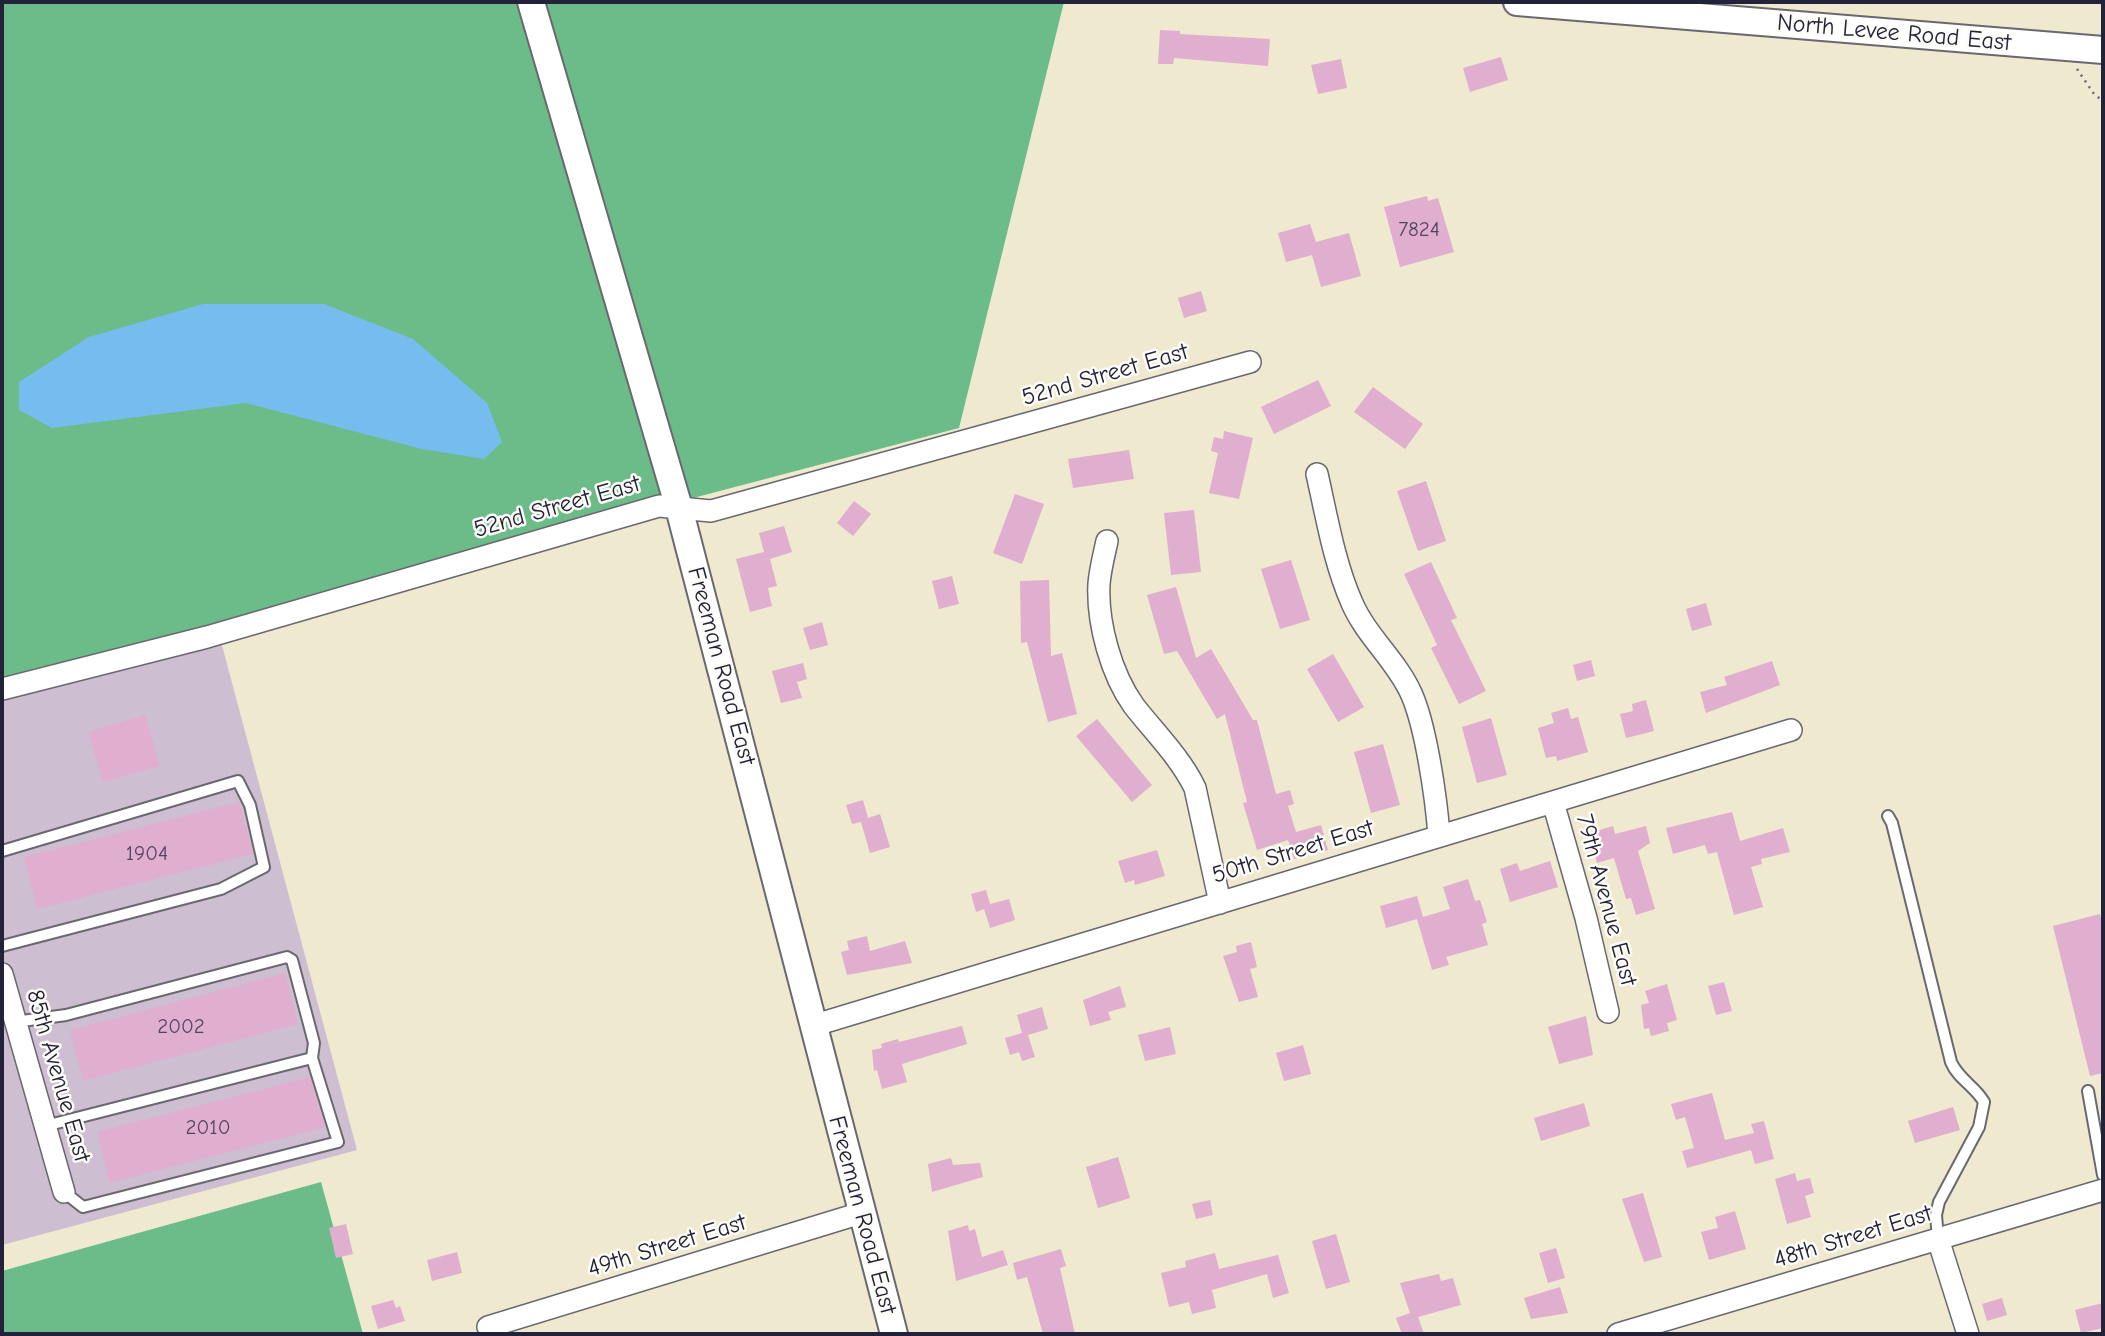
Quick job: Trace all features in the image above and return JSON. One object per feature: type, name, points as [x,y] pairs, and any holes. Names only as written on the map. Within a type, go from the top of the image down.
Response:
[{"type":"street","name":"Freeman Road East","points":[[531,2],[680,508],[812,1026],[894,1334]]},
{"type":"street","name":"North Levee Road East","points":[[1517,2],[2103,50]]},
{"type":"street","name":"52nd Street East","points":[[2,689],[207,636],[659,506],[711,511],[1250,362]]},
{"type":"street","points":[[1317,474],[1338,564],[1352,603],[1364,629],[1412,693],[1434,788],[1439,835]]},
{"type":"street","points":[[1107,541],[1099,583],[1101,612],[1112,659],[1126,694],[1187,771],[1195,788],[1220,903]]},
{"type":"street","name":"50th Street East","points":[[812,1026],[1791,730]]},
{"type":"street","name":"79th Avenue East","points":[[1553,802],[1586,918],[1608,1012]]},
{"type":"street","name":"85th Avenue East","points":[[2,974],[64,1192]]},
{"type":"street","name":"48th Street East","points":[[1618,1334],[2103,1190]]},
{"type":"street","name":"49th Street East","points":[[488,1327],[861,1213]]},
{"type":"street","points":[[1938,1239],[1968,1334]]},
{"type":"lane","points":[[2,851],[238,781],[250,806],[264,867],[221,889],[2,946]]},
{"type":"lane","points":[[1888,816],[1954,1071],[1978,1091],[1984,1102],[1979,1127],[1939,1202],[1936,1215],[1938,1239]]},
{"type":"lane","points":[[15,1022],[65,1015],[287,957],[292,960],[314,1043],[312,1058],[338,1142],[83,1207],[64,1192]]},
{"type":"lane","points":[[45,1125],[312,1058]]},
{"type":"lane","points":[[2088,1091],[2103,1175]]},
{"type":"path","points":[[2071,47],[2085,82],[2103,101]]},
{"type":"shaded area","points":[[216,623],[357,1150],[2,1245],[2,680]]},
{"type":"green space","points":[[2,2],[1064,2],[959,428],[2,680]]},
{"type":"green space","points":[[321,1182],[363,1334],[2,1334],[2,1271]]},
{"type":"water","points":[[203,304],[324,304],[413,339],[487,403],[502,442],[484,459],[422,449],[246,403],[52,428],[19,410],[19,382],[89,337]]},
{"type":"building","points":[[1160,30],[1180,31],[1180,34],[1270,39],[1268,66],[1174,58],[1173,64],[1158,64]]},
{"type":"building","points":[[1501,57],[1508,80],[1470,92],[1463,68]]},
{"type":"building","points":[[1341,59],[1347,88],[1318,94],[1311,65]]},
{"type":"building","points":[[1427,196],[1428,201],[1438,198],[1454,252],[1400,267],[1384,207]]},
{"type":"building","points":[[1310,224],[1316,242],[1349,233],[1361,276],[1321,287],[1312,255],[1286,262],[1278,233]]},
{"type":"building","points":[[1201,291],[1207,311],[1184,318],[1178,298]]},
{"type":"building","points":[[1318,380],[1331,406],[1274,434],[1261,407]]},
{"type":"building","points":[[1373,387],[1423,424],[1405,449],[1354,412]]},
{"type":"building","points":[[1224,431],[1253,438],[1239,499],[1209,493],[1218,453],[1211,451],[1214,437],[1223,439]]},
{"type":"building","points":[[1129,450],[1134,479],[1073,488],[1068,459]]},
{"type":"building","points":[[1426,481],[1446,541],[1418,551],[1397,491]]},
{"type":"building","points":[[1015,494],[1044,504],[1022,564],[993,553]]},
{"type":"building","points":[[854,501],[871,514],[853,536],[837,523]]},
{"type":"building","points":[[1194,510],[1201,572],[1171,575],[1164,513]]},
{"type":"building","points":[[784,526],[792,552],[770,559],[777,586],[768,588],[772,606],[750,612],[736,559],[764,552],[759,533]]},
{"type":"building","points":[[1291,560],[1310,620],[1280,629],[1261,569]]},
{"type":"building","points":[[1431,562],[1457,618],[1451,620],[1486,691],[1459,704],[1431,648],[1437,645],[1404,574]]},
{"type":"building","points":[[952,576],[959,604],[939,609],[932,581]]},
{"type":"building","points":[[1049,580],[1051,656],[1062,653],[1077,714],[1048,722],[1027,642],[1021,643],[1020,581]]},
{"type":"building","points":[[1176,587],[1196,658],[1211,649],[1253,720],[1257,720],[1276,794],[1290,790],[1294,804],[1288,806],[1296,832],[1321,825],[1328,850],[1294,859],[1288,840],[1257,850],[1243,803],[1247,802],[1225,714],[1217,719],[1177,651],[1164,654],[1147,595]]},
{"type":"building","points":[[1706,603],[1712,625],[1692,631],[1686,609]]},
{"type":"building","points":[[822,622],[828,645],[810,650],[803,628]]},
{"type":"building","points":[[1333,654],[1364,707],[1338,722],[1307,669]]},
{"type":"building","points":[[1591,660],[1595,676],[1577,681],[1573,665]]},
{"type":"building","points":[[1772,661],[1780,685],[1706,713],[1700,692],[1727,685],[1724,677]]},
{"type":"building","points":[[803,663],[807,679],[797,682],[802,698],[781,703],[772,671]]},
{"type":"building","points":[[1646,700],[1654,731],[1626,738],[1620,714],[1633,711],[1632,704]]},
{"type":"building","points":[[1568,708],[1571,719],[1578,717],[1588,752],[1557,761],[1556,756],[1546,758],[1538,728],[1554,723],[1551,713]]},
{"type":"building","points":[[145,715],[160,766],[103,782],[88,732]]},
{"type":"building","points":[[1491,718],[1507,775],[1477,783],[1462,727]]},
{"type":"building","points":[[1097,719],[1152,785],[1132,802],[1076,736]]},
{"type":"building","points":[[1383,744],[1400,805],[1371,813],[1354,752]]},
{"type":"building","points":[[863,800],[868,818],[880,814],[890,847],[870,853],[861,822],[852,824],[846,805]]},
{"type":"building","points":[[239,802],[253,854],[37,909],[24,857]]},
{"type":"building","points":[[1732,812],[1740,841],[1783,828],[1790,852],[1761,859],[1762,864],[1751,867],[1763,907],[1734,915],[1717,852],[1708,854],[1705,845],[1673,854],[1666,828]]},
{"type":"building","points":[[1613,826],[1615,834],[1646,826],[1650,843],[1638,851],[1655,909],[1636,915],[1631,898],[1626,899],[1614,858],[1597,863],[1593,848],[1601,846],[1596,831]]},
{"type":"building","points":[[1157,850],[1165,876],[1135,885],[1134,880],[1125,883],[1118,861]]},
{"type":"building","points":[[1550,861],[1558,887],[1510,902],[1500,869],[1517,863],[1520,871]]},
{"type":"building","points":[[1468,879],[1475,901],[1480,900],[1487,922],[1482,924],[1488,945],[1446,957],[1449,965],[1432,970],[1417,919],[1386,928],[1380,906],[1417,896],[1423,917],[1450,909],[1443,887]]},
{"type":"building","points":[[986,890],[990,904],[1009,899],[1015,920],[990,928],[984,909],[976,912],[971,894]]},
{"type":"building","points":[[2100,914],[2103,927],[2103,1073],[2090,1076],[2053,926]]},
{"type":"building","points":[[867,936],[870,951],[905,941],[912,963],[847,975],[841,952],[849,950],[847,941]]},
{"type":"building","points":[[1251,942],[1257,967],[1250,969],[1258,997],[1239,1002],[1223,956],[1237,952],[1236,946]]},
{"type":"building","points":[[285,973],[298,1024],[83,1081],[70,1030]]},
{"type":"building","points":[[1724,982],[1732,1011],[1716,1015],[1708,986]]},
{"type":"building","points":[[1667,984],[1677,1020],[1667,1023],[1669,1031],[1651,1036],[1649,1028],[1644,1029],[1641,1005],[1649,1003],[1645,991]]},
{"type":"building","points":[[1120,986],[1126,1007],[1108,1012],[1111,1020],[1090,1026],[1083,1000]]},
{"type":"building","points":[[1042,1007],[1048,1029],[1028,1035],[1035,1057],[1022,1061],[1019,1052],[1010,1055],[1005,1038],[1022,1033],[1017,1015]]},
{"type":"building","points":[[1586,1016],[1593,1055],[1559,1064],[1548,1027]]},
{"type":"building","points":[[962,1026],[967,1044],[902,1064],[907,1082],[882,1089],[877,1070],[874,1071],[872,1050],[898,1039],[899,1042]]},
{"type":"building","points":[[1170,1027],[1176,1054],[1145,1061],[1138,1035]]},
{"type":"building","points":[[1303,1045],[1311,1074],[1284,1081],[1276,1053]]},
{"type":"building","points":[[310,1077],[325,1127],[110,1183],[97,1132]]},
{"type":"building","points":[[1712,1093],[1725,1140],[1754,1133],[1751,1124],[1764,1121],[1774,1159],[1755,1164],[1751,1150],[1687,1168],[1682,1151],[1694,1148],[1685,1117],[1676,1120],[1671,1104]]},
{"type":"building","points":[[1584,1103],[1590,1126],[1541,1141],[1534,1118]]},
{"type":"building","points":[[1953,1107],[1960,1130],[1915,1143],[1908,1121]]},
{"type":"building","points":[[1118,1157],[1130,1198],[1098,1208],[1086,1167]]},
{"type":"building","points":[[951,1158],[953,1165],[980,1163],[983,1177],[932,1192],[928,1164]]},
{"type":"building","points":[[1795,1173],[1797,1181],[1810,1178],[1814,1193],[1805,1196],[1811,1217],[1787,1224],[1775,1179]]},
{"type":"building","points":[[1643,1193],[1662,1257],[1644,1262],[1622,1199]]},
{"type":"building","points":[[1210,1200],[1213,1215],[1196,1219],[1192,1204]]},
{"type":"building","points":[[1735,1211],[1746,1249],[1709,1260],[1701,1232],[1718,1228],[1715,1217]]},
{"type":"building","points":[[346,1224],[353,1254],[336,1258],[329,1228]]},
{"type":"building","points":[[968,1225],[969,1231],[975,1229],[982,1257],[1003,1250],[1008,1265],[956,1281],[948,1231]]},
{"type":"building","points":[[1336,1234],[1350,1282],[1326,1289],[1312,1241]]},
{"type":"building","points":[[1556,1248],[1565,1278],[1548,1283],[1539,1253]]},
{"type":"building","points":[[1061,1249],[1066,1266],[1060,1268],[1075,1334],[1043,1334],[1027,1277],[1017,1280],[1013,1263]]},
{"type":"building","points":[[457,1252],[462,1273],[432,1281],[427,1260]]},
{"type":"building","points":[[1215,1253],[1219,1269],[1278,1255],[1289,1293],[1273,1298],[1267,1274],[1212,1290],[1216,1308],[1192,1314],[1189,1302],[1169,1307],[1161,1273],[1186,1267],[1185,1261]]},
{"type":"building","points":[[1439,1274],[1441,1281],[1453,1278],[1461,1305],[1418,1317],[1424,1334],[1402,1334],[1396,1318],[1410,1313],[1400,1283]]},
{"type":"building","points":[[1560,1287],[1568,1313],[1531,1319],[1524,1298]]},
{"type":"building","points":[[2002,1298],[2007,1315],[1987,1321],[1982,1304]]},
{"type":"building","points":[[393,1300],[396,1308],[400,1306],[405,1321],[378,1329],[371,1306]]},
{"type":"building","points":[[2103,1303],[2103,1328],[2081,1333],[2075,1310]]}]
